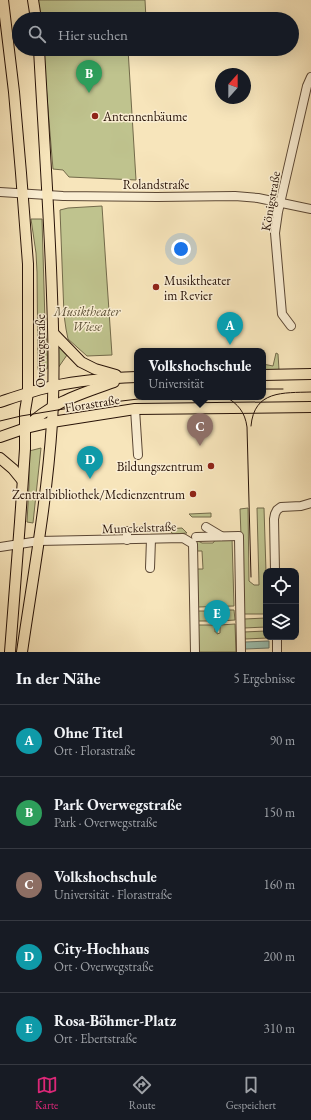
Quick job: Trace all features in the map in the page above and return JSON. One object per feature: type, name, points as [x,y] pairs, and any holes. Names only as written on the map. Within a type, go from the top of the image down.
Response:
[{"type":"main road","name":"Overwegstraße","points":[[3,0],[22,173],[22,193],[28,264],[28,393],[10,652]]},
{"type":"main road","points":[[33,0],[35,12]]},
{"type":"main road","name":"Overwegstraße","points":[[22,652],[39,541],[52,422],[54,334],[48,195],[39,56]]},
{"type":"main road","name":"Florastraße","points":[[54,334],[81,362],[95,370],[126,378]]},
{"type":"main road","points":[[266,375],[311,374]]},
{"type":"main road","name":"Florastraße","points":[[0,402],[53,386],[96,379],[134,377]]},
{"type":"main road","points":[[26,428],[52,407],[77,395],[126,378]]},
{"type":"main road","name":"Florastraße","points":[[0,437],[26,428],[52,422],[135,409],[311,406]]},
{"type":"main road","points":[[0,458],[14,469],[22,480]]},
{"type":"street","name":"Königstraße","points":[[291,326],[282,314],[275,233],[310,78]]},
{"type":"street","name":"Rolandstraße","points":[[0,192],[48,195],[158,197],[235,196],[258,198],[311,209]]},
{"type":"street","points":[[135,409],[138,455]]},
{"type":"street","points":[[275,568],[274,519],[277,510],[281,508],[301,506],[311,502]]},
{"type":"street","points":[[206,527],[221,536]]},
{"type":"street","points":[[126,540],[127,531]]},
{"type":"street","points":[[194,540],[221,536],[239,537],[241,652]]},
{"type":"street","name":"Munckelstraße","points":[[0,547],[39,541],[183,538],[194,540],[195,652]]},
{"type":"street","points":[[150,568],[151,539]]},
{"type":"street","points":[[277,640],[277,652]]},
{"type":"green space","points":[[38,0],[145,0],[146,12],[39,12]]},
{"type":"green space","points":[[44,56],[128,56],[136,180],[69,177],[63,170],[53,169]]},
{"type":"green space","name":"Musiktheater Wiese","points":[[102,206],[112,355],[87,356],[68,339],[66,329],[64,315],[60,210],[68,208]]},
{"type":"green space","points":[[31,219],[42,219],[45,322],[48,364],[47,369],[38,370],[37,272]]},
{"type":"green space","points":[[58,344],[67,355],[58,368]]},
{"type":"green space","points":[[276,353],[278,354],[279,370],[266,370],[266,365],[273,366]]},
{"type":"green space","points":[[41,448],[33,523],[27,522],[29,451]]},
{"type":"green space","points":[[248,508],[249,581],[254,585],[259,585],[257,508],[264,508],[266,568],[263,568],[263,614],[244,614],[240,509]]},
{"type":"green space","points":[[211,513],[211,517],[192,517],[189,514]]},
{"type":"green space","points":[[182,528],[187,533],[173,534],[168,529]]},
{"type":"green space","points":[[232,538],[234,606],[198,607],[197,569],[203,569],[202,551],[197,551],[196,542],[213,543],[216,539]]},
{"type":"green space","points":[[218,610],[234,610],[235,620],[220,621]]},
{"type":"green space","points":[[198,611],[214,611],[216,621],[198,621]]},
{"type":"green space","points":[[263,618],[263,627],[244,628],[244,619]]},
{"type":"green space","points":[[235,624],[236,652],[199,652],[198,625],[217,625],[215,632],[217,632],[217,634],[220,633],[220,625]]},
{"type":"green space","points":[[263,631],[263,638],[245,639],[244,632]]},
{"type":"shaded area","points":[[269,641],[269,648],[245,649],[245,642]]},
{"type":"tram line","points":[[266,389],[283,389]]},
{"type":"tram line","points":[[266,399],[281,394],[311,392]]},
{"type":"tram line","points":[[0,421],[88,405],[134,400]]},
{"type":"tram line","points":[[230,400],[243,413],[247,427],[251,577]]},
{"type":"tram line","points":[[251,426],[253,414],[264,400]]},
{"type":"place","name":"Park Overwegstraße","points":[[89,93]]},
{"type":"place","name":"Antennenbäume","points":[[95,116]]},
{"type":"place","name":"Musiktheater im Revier","points":[[156,287]]},
{"type":"place","name":"Ohne Titel","points":[[230,345]]},
{"type":"place","name":"Volkshochschule","points":[[200,446]]},
{"type":"place","name":"Bildungszentrum","points":[[211,466]]},
{"type":"place","name":"City-Hochhaus","points":[[90,479]]},
{"type":"place","name":"Zentralbibliothek/Medienzentrum","points":[[193,494]]},
{"type":"place","name":"Rosa-Böhmer-Platz","points":[[217,633]]}]
